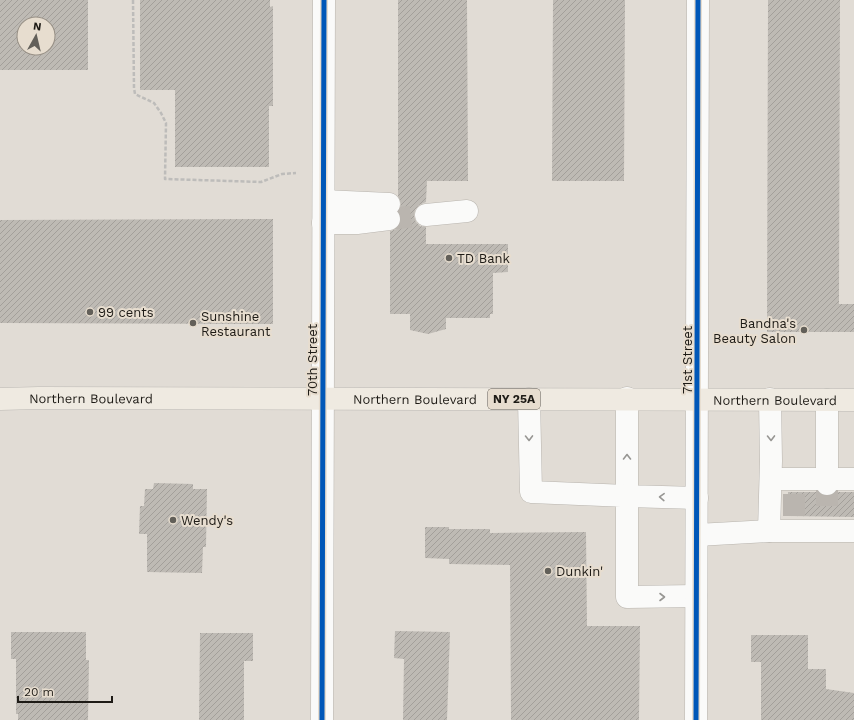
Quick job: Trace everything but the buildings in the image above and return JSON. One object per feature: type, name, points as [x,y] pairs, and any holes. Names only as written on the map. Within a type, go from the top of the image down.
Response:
[{"type":"main road","name":"Northern Boulevard","points":[[0,399],[627,398],[854,400]]},
{"type":"street","name":"70th Street","points":[[322,720],[324,0]]},
{"type":"street","name":"71st Street","points":[[696,720],[698,0]]},
{"type":"street","points":[[323,223],[357,223],[389,212],[324,201]]},
{"type":"street","points":[[627,398],[627,597],[696,596]]},
{"type":"street","points":[[529,399],[531,492],[697,498]]},
{"type":"street","points":[[769,531],[771,479],[770,399]]},
{"type":"street","points":[[827,400],[827,481]]},
{"type":"street","points":[[771,479],[827,481],[854,478]]},
{"type":"street","points":[[697,535],[769,531],[794,524],[827,524],[854,531]]},
{"type":"path","points":[[133,0],[135,94],[154,103],[166,123],[165,179],[261,182],[282,174],[296,173]]},
{"type":"tunnel","points":[[389,219],[426,215]]},
{"type":"tunnel","points":[[794,484],[794,516]]},
{"type":"tunnel","points":[[827,484],[827,517]]},
{"type":"cycle path","points":[[322,720],[324,0]]},
{"type":"cycle path","points":[[696,720],[698,0]]},
{"type":"place","name":"TD Bank","points":[[449,258]]},
{"type":"place","name":"99 cents","points":[[90,312]]},
{"type":"place","name":"Sunshine Restaurant","points":[[193,323]]},
{"type":"place","name":"Bandna's Beauty Salon","points":[[804,330]]},
{"type":"place","name":"Wendy's","points":[[173,520]]},
{"type":"place","name":"Dunkin'","points":[[548,571]]}]
